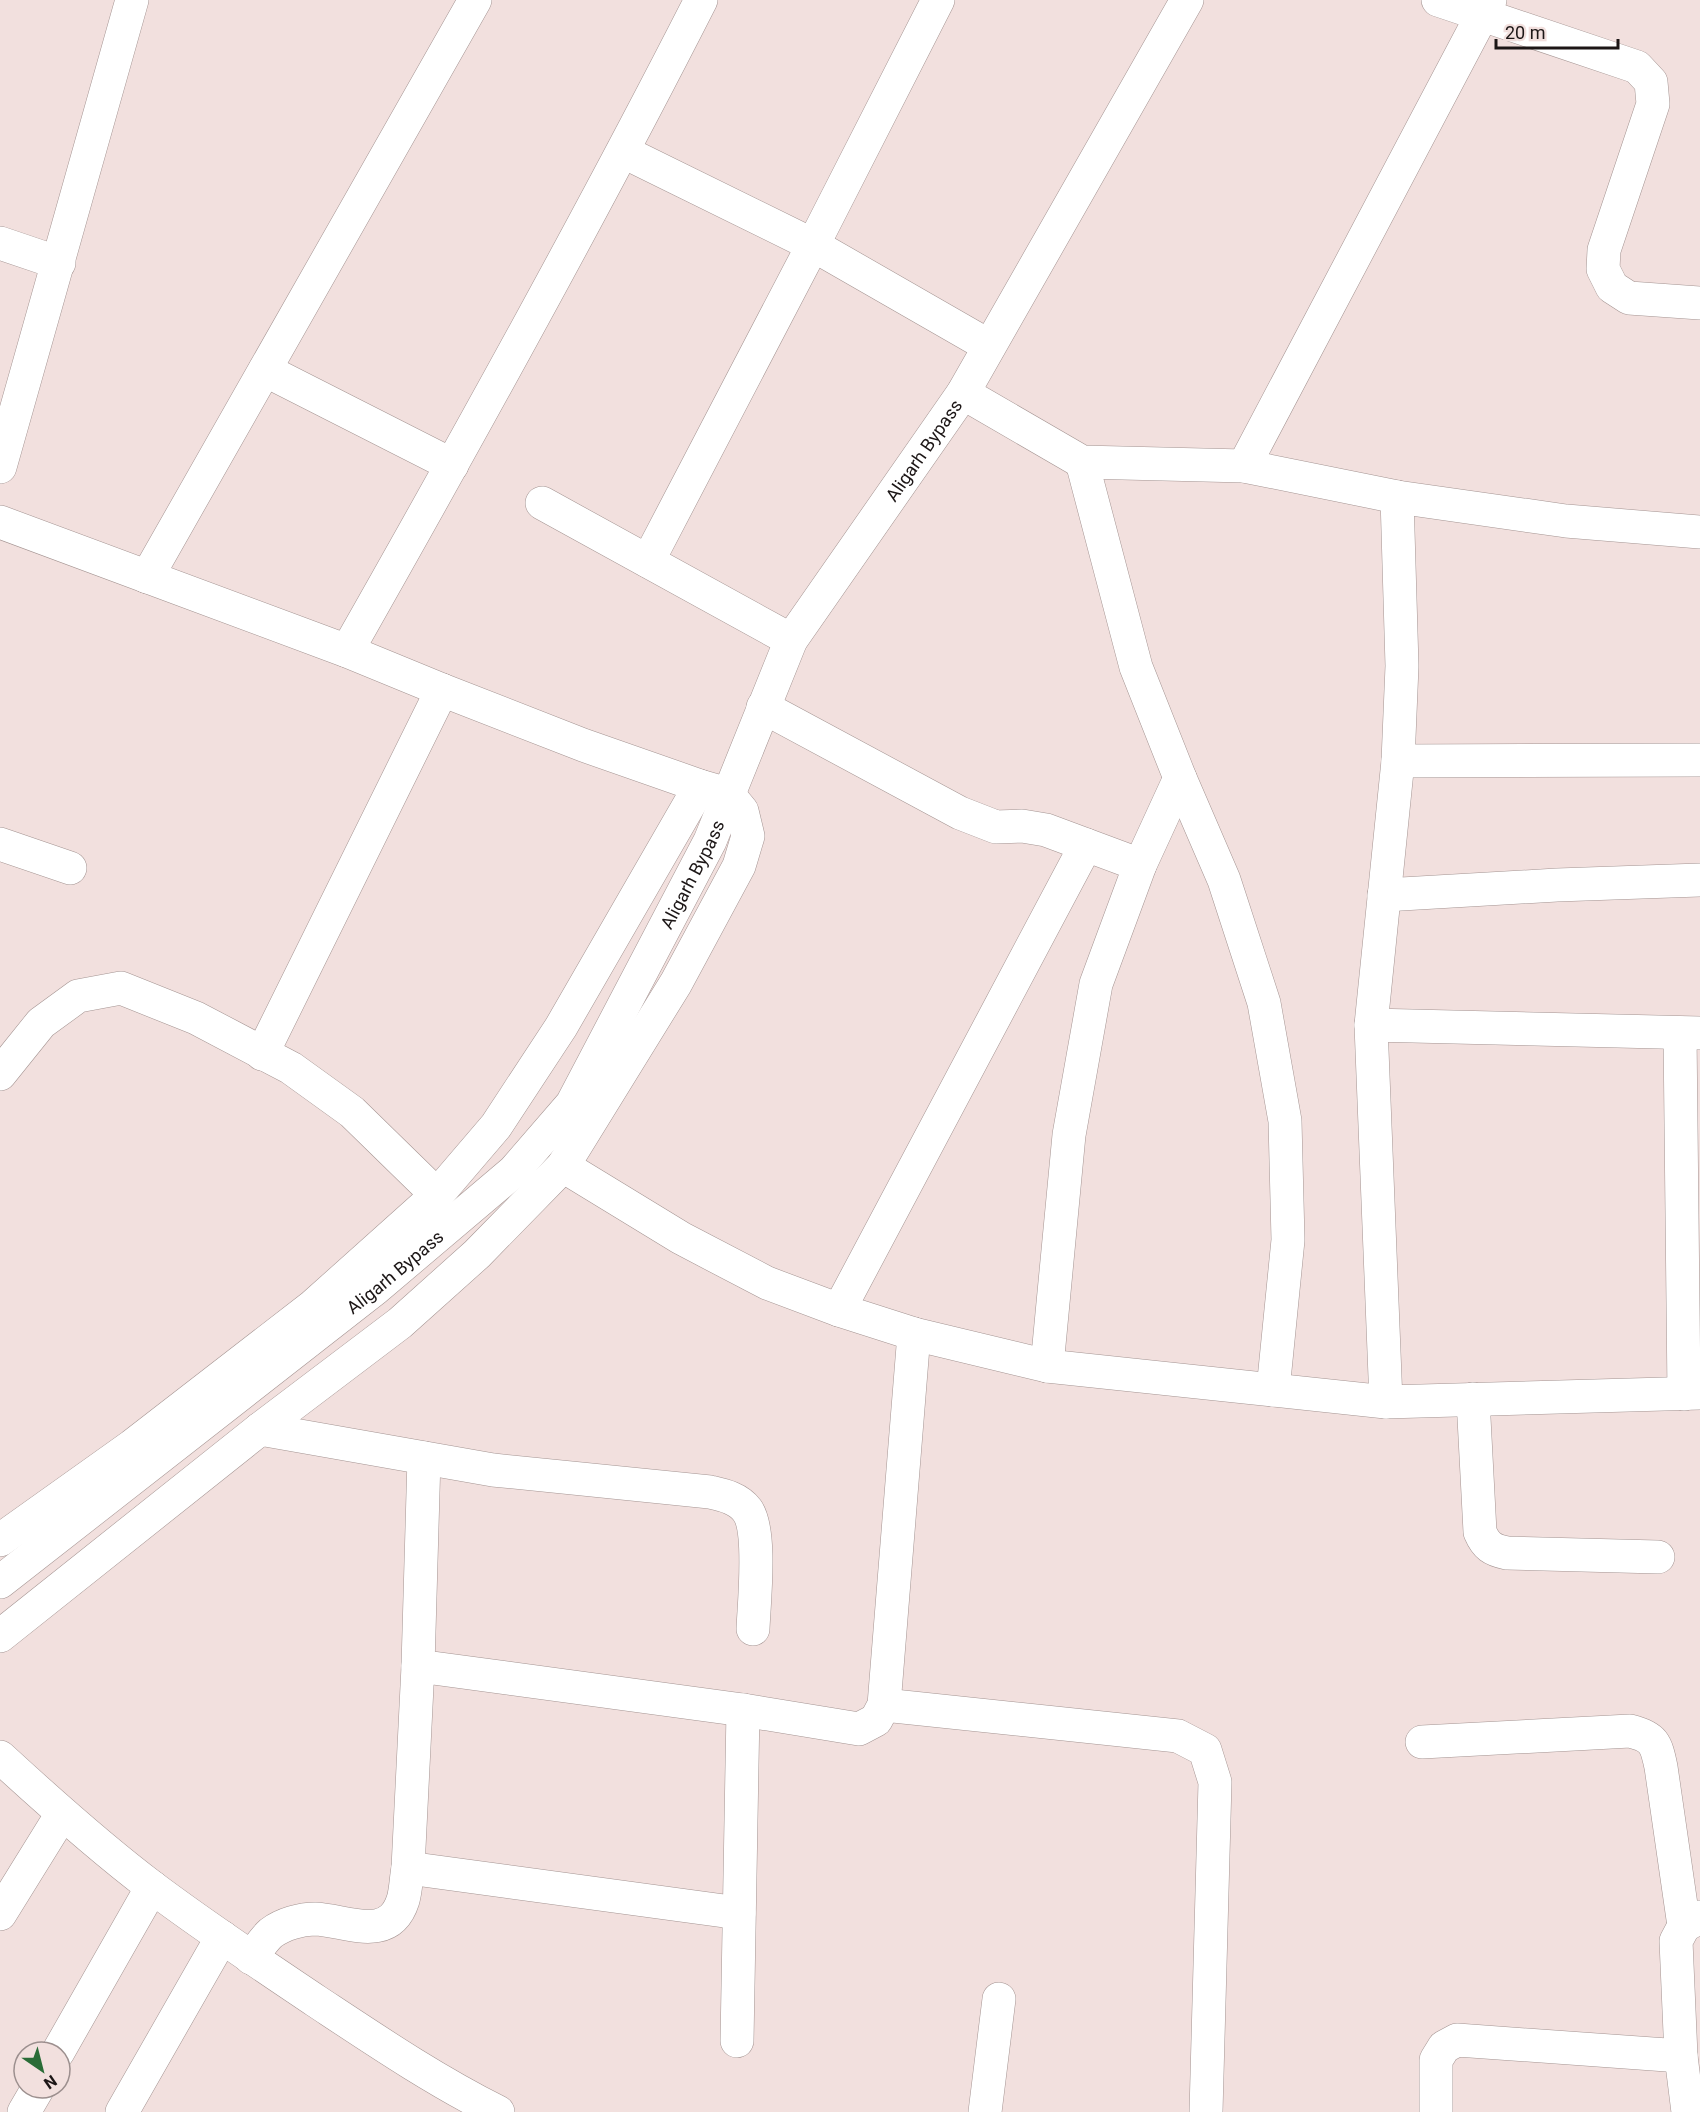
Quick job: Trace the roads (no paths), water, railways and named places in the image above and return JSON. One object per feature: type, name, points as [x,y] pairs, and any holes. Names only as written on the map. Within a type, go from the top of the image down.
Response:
[{"type":"street","points":[[147,577],[475,0]]},
{"type":"street","points":[[347,651],[624,152],[701,0]]},
{"type":"street","points":[[648,561],[938,0]]},
{"type":"street","name":"Aligarh Bypass","points":[[0,1582],[376,1288],[514,1171],[572,1104],[710,841],[714,790],[763,707],[791,640],[963,393],[1188,0]]},
{"type":"street","points":[[1438,0],[1486,7],[1637,67],[1651,82],[1653,104],[1604,250],[1604,269],[1612,287],[1629,298],[1700,303]]},
{"type":"street","points":[[0,466],[59,263],[123,2]]},
{"type":"street","points":[[1244,466],[1486,7]]},
{"type":"street","points":[[624,152],[813,245],[989,346]]},
{"type":"street","points":[[0,243],[59,263]]},
{"type":"street","points":[[265,370],[452,465]]},
{"type":"street","points":[[963,393],[1082,462],[1244,466],[1397,497],[1566,521],[1700,532]]},
{"type":"street","points":[[1082,462],[1136,667],[1224,880],[1264,1004],[1285,1121],[1288,1240],[1273,1390]]},
{"type":"street","points":[[1386,1402],[1371,1025],[1398,762],[1402,666],[1397,497]]},
{"type":"street","points":[[542,503],[791,640]]},
{"type":"street","points":[[0,522],[347,651],[583,745],[714,790],[742,811],[747,836],[739,866],[676,983],[563,1166],[477,1254],[400,1323],[260,1429],[0,1636]]},
{"type":"street","points":[[262,1054],[442,690]]},
{"type":"street","points":[[763,707],[960,813],[996,827],[1022,826],[1046,830],[1140,865]]},
{"type":"street","points":[[1398,762],[1700,760]]},
{"type":"street","points":[[1047,1366],[1069,1135],[1096,984],[1140,865],[1180,778]]},
{"type":"street","points":[[0,1540],[132,1446],[313,1306],[437,1195],[496,1126],[714,790]]},
{"type":"street","points":[[0,844],[70,868]]},
{"type":"street","points":[[839,1310],[1086,845]]},
{"type":"street","points":[[1384,895],[1700,880]]},
{"type":"street","points":[[0,1074],[41,1023],[78,996],[121,988],[196,1018],[291,1068],[352,1112],[437,1195]]},
{"type":"street","points":[[563,1166],[681,1238],[767,1283],[839,1310],[914,1334],[1047,1366],[1386,1402],[1692,1393],[1690,1033],[1371,1025]]},
{"type":"street","points":[[418,1666],[743,1710],[859,1729],[876,1720],[884,1705],[914,1334]]},
{"type":"street","points":[[1473,1399],[1480,1532],[1485,1544],[1494,1550],[1507,1553],[1658,1557]]},
{"type":"street","points":[[260,1429],[493,1470],[710,1492],[733,1498],[747,1510],[754,1529],[753,1629]]},
{"type":"street","points":[[251,1958],[271,1933],[294,1922],[315,1919],[362,1927],[379,1926],[395,1915],[403,1900],[408,1868],[418,1666],[424,1458]]},
{"type":"street","points":[[884,1705],[1178,1736],[1205,1750],[1215,1782],[1206,2112]]},
{"type":"street","points":[[737,2041],[743,1710]]},
{"type":"street","points":[[1422,1742],[1629,1731],[1646,1735],[1657,1747],[1692,1922],[1676,1941],[1681,2056],[1688,2112]]},
{"type":"street","points":[[0,1757],[62,1814],[152,1887],[251,1958],[363,2032],[458,2102],[498,2112]]},
{"type":"street","points":[[0,1914],[62,1814]]},
{"type":"street","points":[[408,1868],[739,1913]]},
{"type":"street","points":[[65,2040],[152,1887]]},
{"type":"street","points":[[122,2112],[222,1937]]},
{"type":"street","points":[[985,2112],[999,1999]]},
{"type":"street","points":[[1436,2112],[1436,2060],[1444,2047],[1457,2040],[1681,2056]]}]
